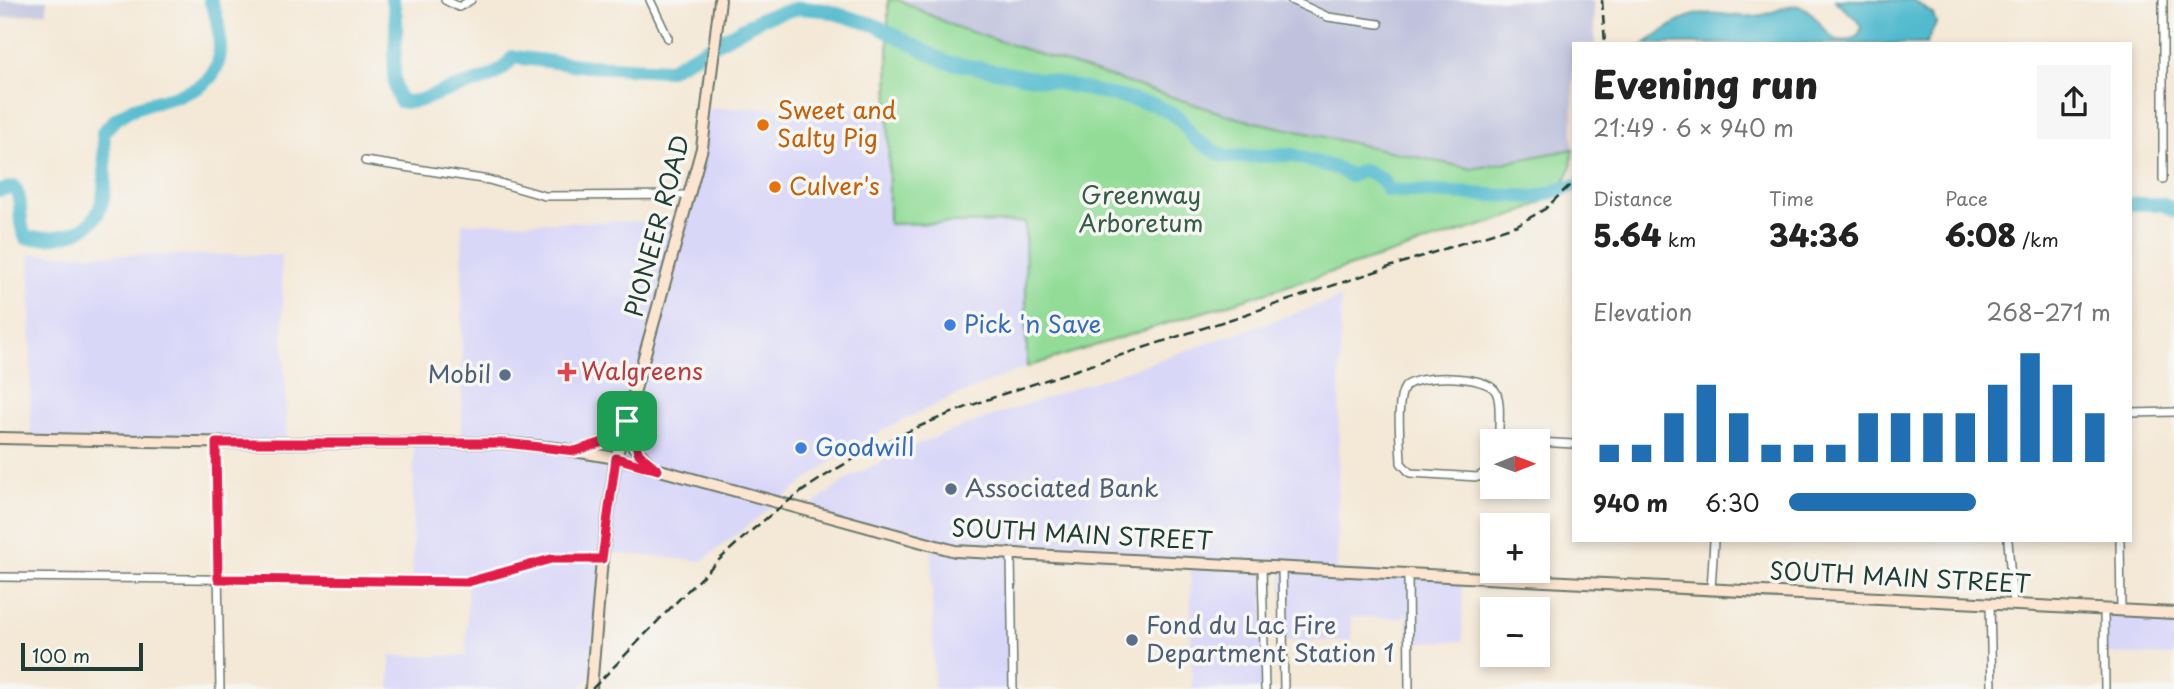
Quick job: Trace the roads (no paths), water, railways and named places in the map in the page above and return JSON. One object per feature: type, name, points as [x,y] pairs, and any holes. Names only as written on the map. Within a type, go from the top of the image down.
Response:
[{"type":"main road","name":"PIONEER ROAD","points":[[592,689],[602,559],[616,458],[704,136],[715,63],[720,0]]},
{"type":"main road","points":[[575,451],[606,441],[627,421],[639,454],[658,470]]},
{"type":"main road","name":"SOUTH MAIN STREET","points":[[0,438],[216,443],[505,443],[575,451],[616,458],[921,544],[955,551],[2174,613]]},
{"type":"street","points":[[445,0],[459,7],[471,0]]},
{"type":"street","points":[[650,0],[668,38]]},
{"type":"street","points":[[1292,0],[1328,17],[1379,24]]},
{"type":"street","points":[[2163,0],[2163,178]]},
{"type":"street","points":[[365,161],[489,180],[548,196],[690,195]]},
{"type":"street","points":[[1480,476],[1410,473],[1401,463],[1400,401],[1405,388],[1415,380],[1479,379],[1489,384],[1497,393],[1498,429]]},
{"type":"street","points":[[2132,413],[2174,412]]},
{"type":"street","points":[[216,443],[220,689]]},
{"type":"street","points":[[1550,443],[1572,444]]},
{"type":"street","points":[[1712,589],[1714,542]]},
{"type":"street","points":[[2008,542],[2013,605]]},
{"type":"street","points":[[2120,542],[2121,610]]},
{"type":"street","points":[[1011,554],[1013,689]]},
{"type":"street","points":[[0,577],[468,582],[551,559],[602,559]]},
{"type":"street","points":[[1262,566],[1265,689]]},
{"type":"street","points":[[1282,567],[1284,689]]},
{"type":"street","points":[[1408,573],[1409,689]]},
{"type":"street","points":[[1990,604],[1992,689]]},
{"type":"street","points":[[2104,609],[2105,689]]},
{"type":"water","points":[[1835,0],[1913,0],[1933,14],[1936,24],[1927,42],[1647,42],[1673,25],[1699,14],[1754,16],[1794,6],[1806,9],[1831,37],[1848,40],[1859,35],[1861,27]]},
{"type":"waterway","points":[[0,190],[14,187],[19,199],[21,225],[26,238],[54,237],[75,232],[89,224],[98,212],[103,197],[103,132],[128,111],[190,92],[212,76],[218,63],[220,41],[217,17],[210,0]]},
{"type":"waterway","points":[[392,0],[396,25],[394,77],[400,101],[421,100],[490,77],[513,57],[588,66],[668,70],[762,18],[799,8],[824,10],[875,25],[946,62],[1050,81],[1156,105],[1178,117],[1196,140],[1225,157],[1291,155],[1339,169],[1350,176],[1365,170],[1383,180],[1387,190],[1536,197],[1572,186]]},
{"type":"waterway","points":[[2132,204],[2163,204],[2174,211]]},
{"type":"railway","points":[[1602,0],[1605,42]]},
{"type":"railway","points":[[592,689],[742,539],[797,495],[870,450],[949,414],[1003,394],[1517,225],[1545,209],[1572,183]]},
{"type":"place","name":"Sweet and Salty Pig","points":[[763,125]]},
{"type":"place","name":"Culver's","points":[[775,187]]},
{"type":"place","name":"Pick 'n Save","points":[[950,325]]},
{"type":"place","name":"Walgreens","points":[[567,372]]},
{"type":"place","name":"Mobil","points":[[505,375]]},
{"type":"place","name":"Goodwill","points":[[801,448]]},
{"type":"place","name":"Associated Bank","points":[[951,489]]},
{"type":"place","name":"Fond du Lac Fire Department Station 1","points":[[1132,640]]},
{"type":"park label","name":"Greenway Arboretum","points":[[1141,210]]}]
